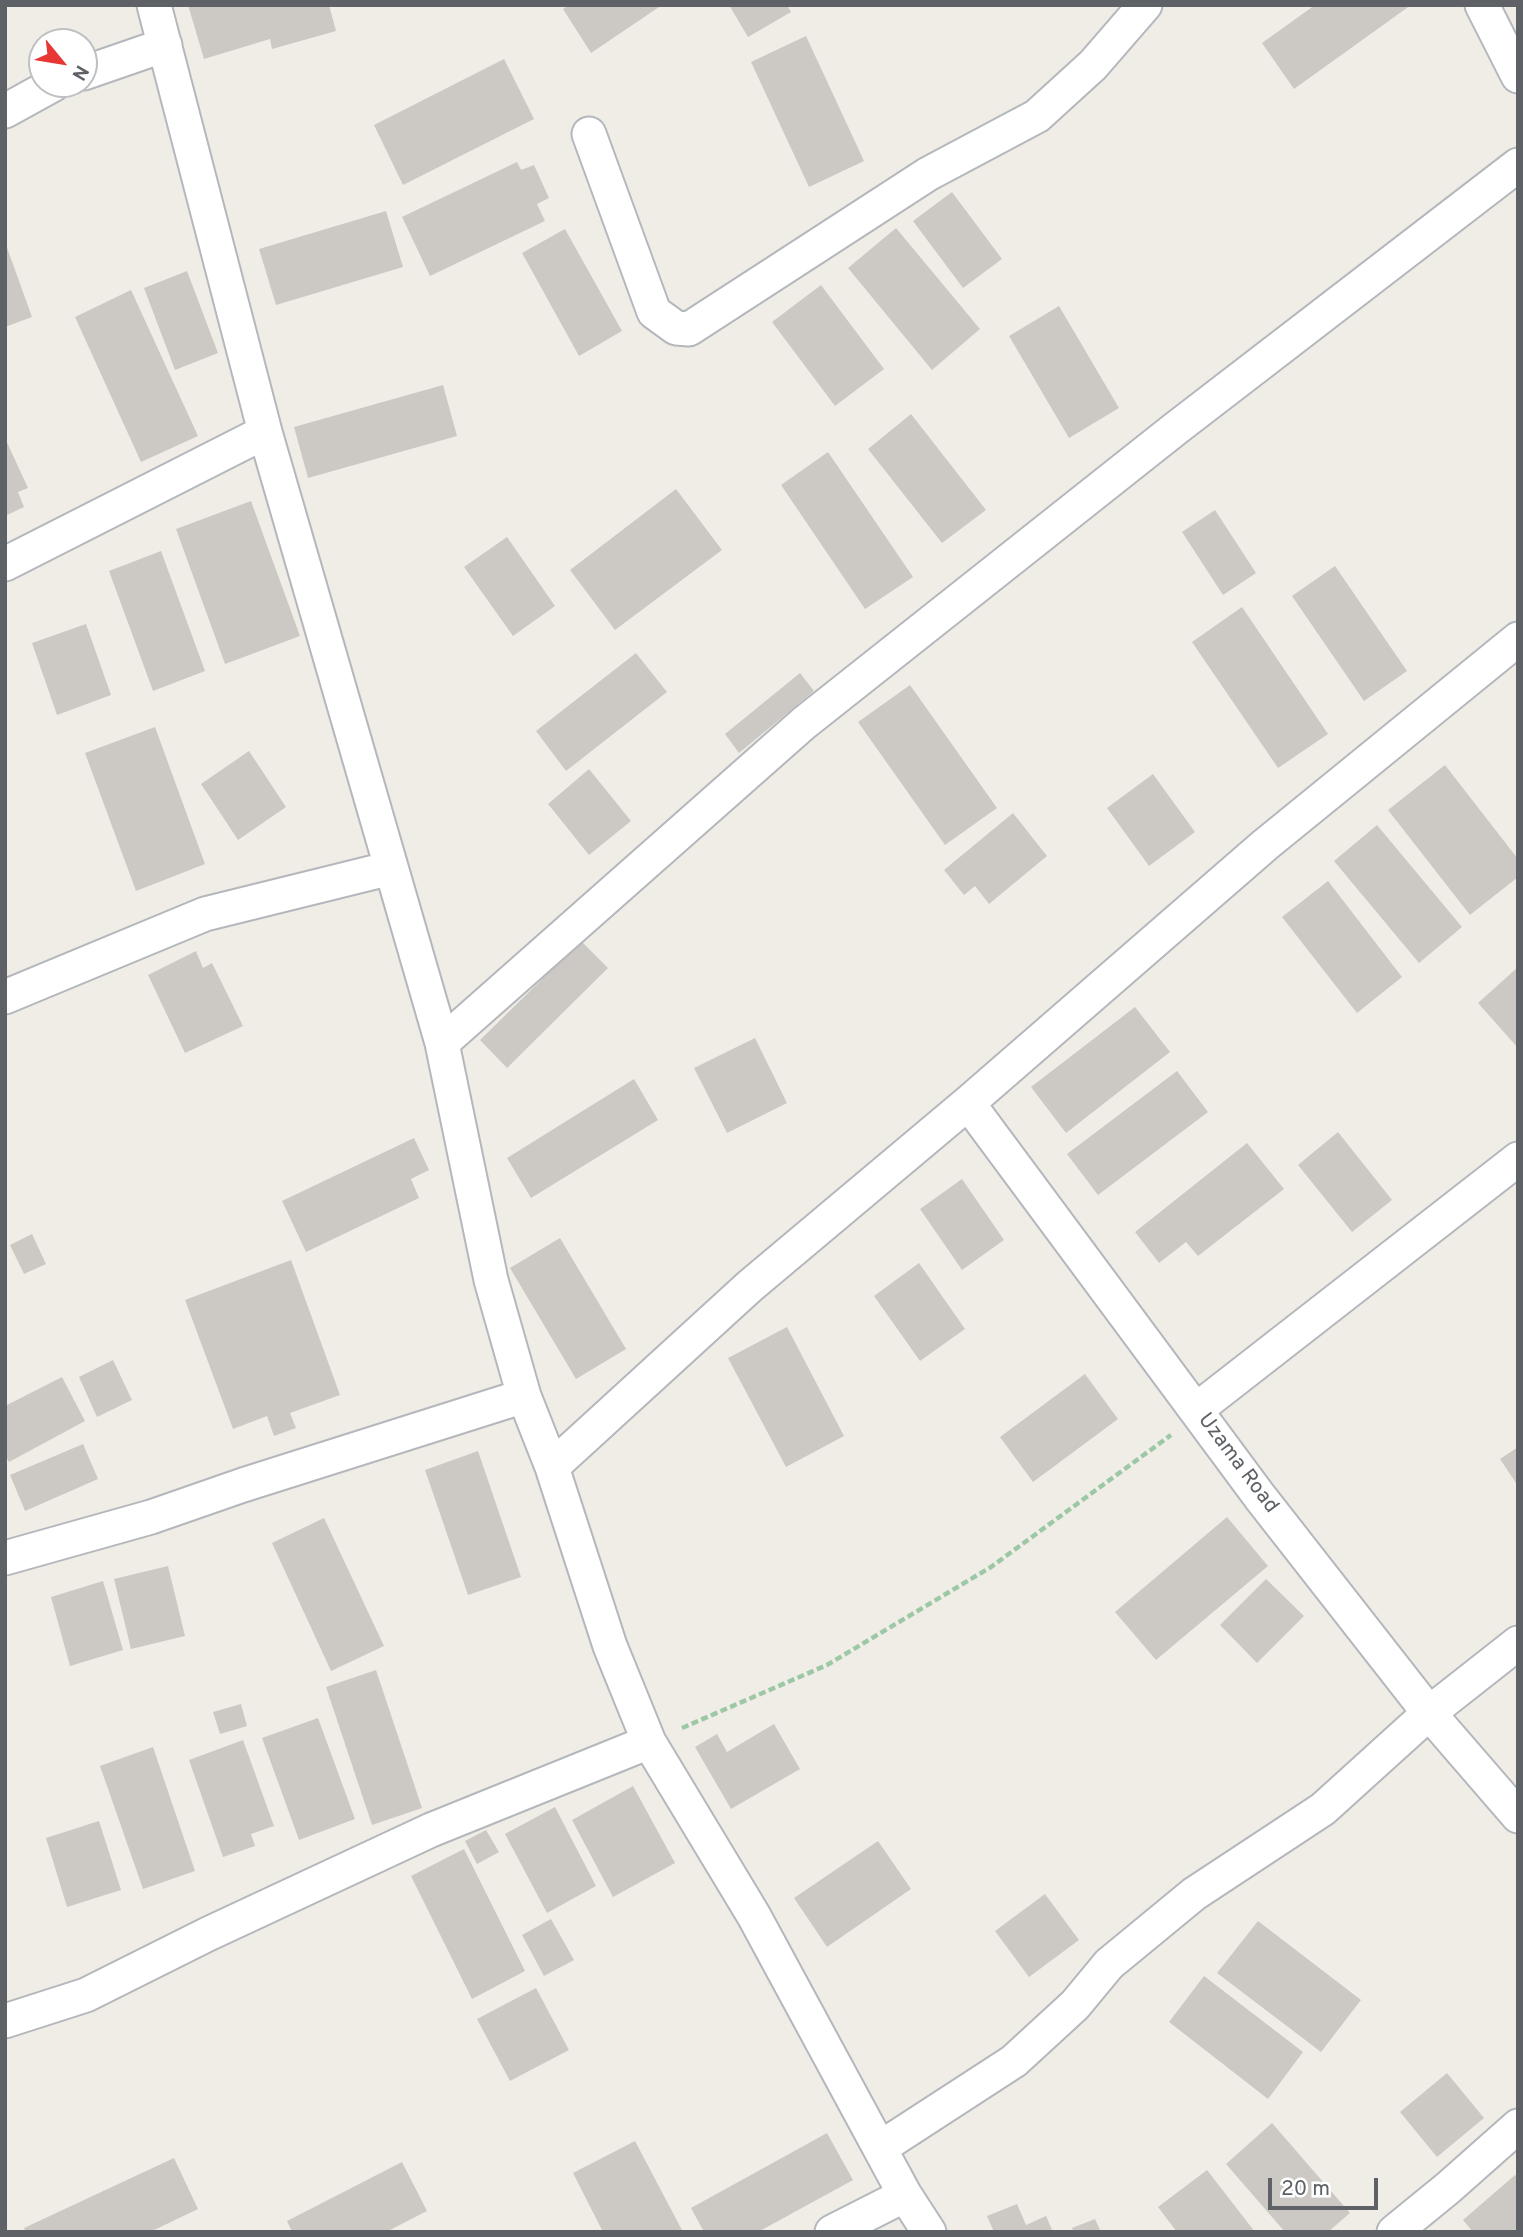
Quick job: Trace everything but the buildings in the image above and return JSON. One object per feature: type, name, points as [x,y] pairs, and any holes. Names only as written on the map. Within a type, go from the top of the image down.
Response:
[{"type":"street","points":[[154,5],[265,432],[442,1043],[491,1280],[524,1396],[552,1467],[610,1646],[649,1741],[754,1916],[905,2195],[929,2232]]},
{"type":"street","points":[[589,134],[654,312],[676,328],[689,329],[928,174],[1037,116],[1093,65],[1145,5]]},
{"type":"street","points":[[1482,5],[1518,76]]},
{"type":"street","points":[[98,68],[165,45]]},
{"type":"street","points":[[5,111],[29,98]]},
{"type":"street","points":[[442,1043],[804,723],[1175,429],[1518,165]]},
{"type":"street","points":[[5,564],[265,432]]},
{"type":"street","points":[[552,1467],[750,1286],[968,1103],[1265,845],[1518,639]]},
{"type":"street","points":[[5,997],[205,915],[391,868]]},
{"type":"street","name":"Uzama Road","points":[[968,1103],[1260,1497],[1429,1713],[1518,1816]]},
{"type":"street","points":[[1196,1410],[1518,1158]]},
{"type":"street","points":[[5,1558],[150,1517],[524,1396]]},
{"type":"street","points":[[880,2148],[1014,2061],[1075,2005],[1109,1964],[1194,1894],[1323,1809],[1429,1713],[1518,1643]]},
{"type":"street","points":[[5,2021],[86,1995],[208,1934],[430,1830],[649,1741]]},
{"type":"street","points":[[1394,2232],[1518,2126]]},
{"type":"street","points":[[832,2232],[905,2195]]},
{"type":"path","points":[[649,1741],[827,1665],[979,1574],[1172,1434],[1196,1410]]}]
